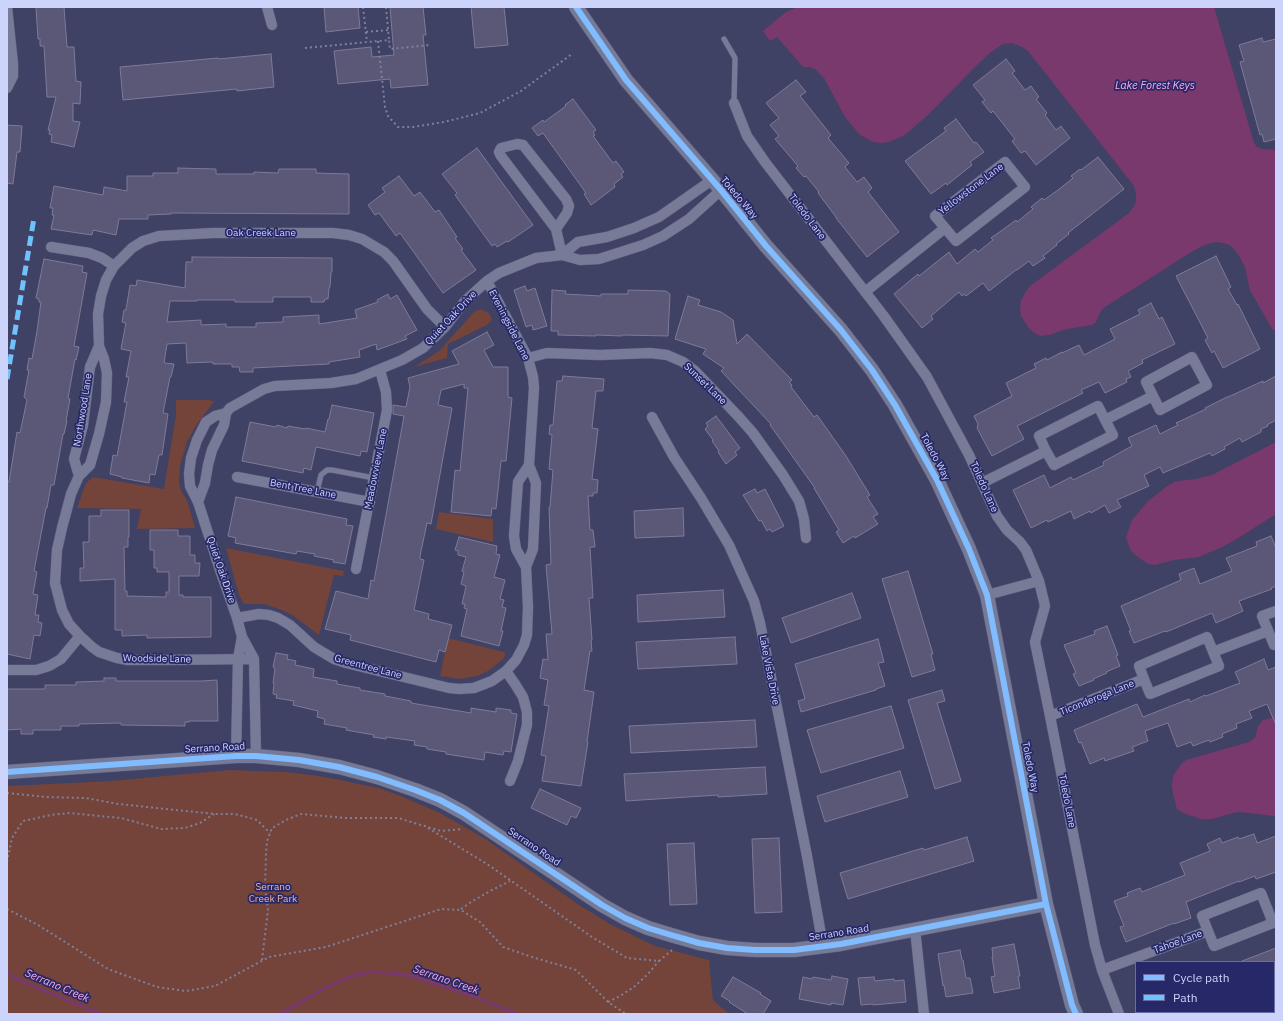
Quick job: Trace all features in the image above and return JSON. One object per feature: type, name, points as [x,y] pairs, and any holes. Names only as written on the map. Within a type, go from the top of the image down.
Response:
[{"type":"main road","name":"Toledo Way","points":[[576,7],[626,80],[766,246],[841,330],[876,375],[895,405],[937,480],[969,549],[987,595],[1046,904],[1072,1005],[1076,1014]]},
{"type":"main road","name":"Serrano Road","points":[[7,772],[236,756],[256,756],[299,760],[339,767],[377,777],[440,800],[464,813],[602,905],[625,918],[648,928],[699,943],[727,948],[794,950],[842,944],[1046,904]]},
{"type":"street","points":[[7,7],[13,64],[13,76],[8,87]]},
{"type":"street","points":[[267,7],[272,26]]},
{"type":"street","name":"Toledo Lane","points":[[734,103],[747,136],[901,339],[927,377],[969,455],[996,516],[1026,550],[1039,581],[1045,606],[1035,642],[1095,945],[1102,970],[1119,1014]]},
{"type":"street","points":[[556,229],[567,213],[569,206],[566,199],[523,145],[517,144],[501,148],[499,152],[501,156],[556,229],[562,254]]},
{"type":"street","name":"Yellowstone Lane","points":[[1005,162],[1025,187],[956,241],[945,228],[935,216],[1005,162]]},
{"type":"street","name":"Quiet Oak Drive","points":[[562,254],[578,242],[607,237],[634,228],[659,217],[716,185]]},
{"type":"street","name":"Quiet Oak Drive","points":[[256,756],[254,659],[242,637],[198,502],[190,486],[189,474],[191,458],[197,440],[206,422],[264,389],[276,386],[316,384],[356,379],[380,370],[412,355],[423,348],[445,327],[465,301],[499,273],[536,258],[562,254],[580,260],[598,259],[643,245],[663,236],[689,219],[716,185]]},
{"type":"street","name":"Yellowstone Lane","points":[[865,292],[945,228]]},
{"type":"street","name":"Oak Creek Lane","points":[[114,266],[132,248],[144,241],[159,236],[213,233],[332,233],[348,235],[362,239],[384,252],[427,309],[445,327]]},
{"type":"street","points":[[51,247],[89,253],[102,258],[114,266]]},
{"type":"street","name":"Northwood Lane","points":[[80,636],[69,624],[62,610],[55,583],[57,550],[71,494],[79,476],[90,465],[106,402],[107,373],[99,346],[98,314],[101,296],[106,280],[114,266]]},
{"type":"street","name":"Eveningside Lane","points":[[487,282],[528,358],[534,388],[529,465],[536,483],[533,549],[526,567],[528,608],[527,635],[518,657],[506,671]]},
{"type":"street","name":"Northwood Lane","points":[[79,476],[74,459],[83,425],[90,367],[99,346]]},
{"type":"street","name":"Sunset Lane","points":[[528,358],[547,353],[600,355],[650,353],[667,355],[683,362],[695,371],[738,416],[753,433],[783,474],[799,501],[804,519],[806,538]]},
{"type":"street","points":[[1192,357],[1207,385],[1160,410],[1153,396],[1146,382],[1192,357]]},
{"type":"street","name":"Meadowview Lane","points":[[356,569],[370,502],[386,410],[386,392],[380,370]]},
{"type":"street","points":[[1105,420],[1153,396]]},
{"type":"street","points":[[1098,406],[1113,435],[1054,465],[1046,451],[1039,436],[1098,406]]},
{"type":"street","points":[[198,502],[206,483],[208,465],[212,450],[224,425],[226,412]]},
{"type":"street","name":"Lake Vista Drive","points":[[652,417],[674,457],[729,545],[754,601],[760,623],[807,856],[823,946]]},
{"type":"street","points":[[982,483],[1046,451]]},
{"type":"street","name":"Eveningside Lane","points":[[526,567],[516,549],[514,536],[518,482],[529,465]]},
{"type":"street","name":"Bent Tree Lane","points":[[237,477],[370,502]]},
{"type":"street","points":[[987,595],[1039,581]]},
{"type":"street","points":[[1276,611],[1262,616],[1274,645],[1276,644]]},
{"type":"street","name":"Greentree Lane","points":[[237,618],[259,614],[269,615],[287,622],[314,647],[334,659],[449,688],[474,688],[492,680],[506,671]]},
{"type":"street","points":[[1214,652],[1268,631]]},
{"type":"street","points":[[7,670],[36,670],[49,666],[61,659],[80,636]]},
{"type":"street","name":"Woodside Lane","points":[[80,636],[99,652],[128,660],[254,659]]},
{"type":"street","name":"Quiet Oak Drive","points":[[236,756],[238,659],[242,637]]},
{"type":"street","name":"Ticonderoga Lane","points":[[1207,637],[1219,666],[1150,694],[1144,679],[1139,666],[1207,637]]},
{"type":"street","points":[[506,671],[523,697],[527,712],[524,739],[518,761],[510,781]]},
{"type":"street","name":"Ticonderoga Lane","points":[[1050,716],[1144,679]]},
{"type":"street","name":"Tahoe Lane","points":[[1261,893],[1272,908],[1273,923],[1214,946],[1208,931],[1202,916],[1261,893]]},
{"type":"street","points":[[915,929],[924,1014]]},
{"type":"street","name":"Tahoe Lane","points":[[1102,970],[1208,931]]},
{"type":"lane","points":[[724,39],[735,58],[734,103]]},
{"type":"lane","points":[[317,492],[321,475],[327,470],[374,478]]},
{"type":"path","points":[[363,7],[367,42]]},
{"type":"path","points":[[386,7],[390,49],[430,45]]},
{"type":"path","points":[[366,32],[388,30]]},
{"type":"path","points":[[305,48],[389,40]]},
{"type":"path","points":[[378,41],[385,107],[388,116],[398,127],[412,128],[480,113],[521,90],[572,54]]},
{"type":"path","points":[[7,792],[46,797],[86,798],[118,804],[215,814],[235,814],[257,820],[270,833]]},
{"type":"path","points":[[7,862],[12,838],[24,821],[51,815],[70,813],[121,818],[162,829],[185,828],[200,823],[215,814]]},
{"type":"path","points":[[262,960],[268,910],[264,871],[267,841],[272,828],[301,814],[346,818],[398,818],[441,831],[468,828]]},
{"type":"path","points":[[426,827],[487,864],[592,937],[627,958],[659,961]]},
{"type":"path","points":[[461,910],[486,893],[510,881]]},
{"type":"path","points":[[7,909],[38,925],[108,969],[157,987],[186,991],[215,986],[269,957],[326,947],[441,909],[461,910],[480,922],[503,947],[576,970],[608,1002],[626,1014]]},
{"type":"path","points":[[608,1002],[634,987],[672,950]]},
{"type":"green space","points":[[483,310],[489,313],[492,320],[487,325],[448,344],[447,358],[414,367],[439,351],[474,312]]},
{"type":"green space","points":[[176,400],[210,400],[214,402],[197,424],[187,442],[180,466],[179,482],[181,491],[187,500],[195,528],[137,529],[141,509],[77,508],[86,483],[93,477],[164,489],[176,415]]},
{"type":"green space","points":[[439,512],[493,519],[493,542],[436,529]]},
{"type":"green space","points":[[226,548],[344,571],[343,576],[334,575],[319,635],[292,615],[282,610],[264,604],[244,604],[239,595]]},
{"type":"green space","points":[[448,638],[504,652],[506,654],[503,659],[488,671],[477,676],[460,679],[440,676]]},
{"type":"green space","name":"Serrano Creek Park","points":[[229,770],[285,772],[340,780],[379,788],[440,813],[484,838],[579,905],[610,924],[655,946],[709,960],[713,1000],[729,1014],[7,1014],[7,786],[111,781]]},
{"type":"water","name":"Lake Forest Keys","points":[[798,7],[1214,7],[1254,143],[1257,147],[1263,149],[1276,150],[1276,331],[1272,329],[1250,290],[1245,267],[1238,254],[1231,246],[1224,243],[1215,242],[1202,246],[1188,254],[1105,307],[1101,311],[1096,322],[1092,325],[1067,329],[1049,335],[1040,336],[1034,333],[1021,316],[1021,300],[1025,293],[1030,286],[1129,213],[1135,205],[1136,200],[1134,186],[1028,51],[1012,43],[1003,44],[991,52],[929,114],[905,135],[889,142],[873,142],[860,135],[845,117],[824,78],[815,69],[803,67],[777,37],[770,41],[763,31],[786,12]]},
{"type":"water","points":[[1276,442],[1276,514],[1240,537],[1199,557],[1174,560],[1155,565],[1149,564],[1142,560],[1130,549],[1126,537],[1132,520],[1148,501],[1166,487],[1174,482],[1212,475]]},
{"type":"water","points":[[1271,718],[1276,719],[1276,816],[1237,812],[1212,819],[1201,819],[1183,813],[1177,809],[1172,785],[1173,776],[1181,764],[1186,760],[1249,742],[1255,738],[1258,726],[1263,720]]},
{"type":"building","points":[[36,7],[64,7],[67,47],[74,47],[76,81],[81,82],[80,104],[73,103],[73,121],[80,122],[74,147],[51,142],[52,135],[49,134],[50,130],[48,130],[56,97],[47,97],[44,46],[40,46],[40,39],[38,39]]},
{"type":"building","points":[[324,7],[358,7],[360,28],[326,32]]},
{"type":"building","points":[[390,7],[423,7],[426,35],[423,35],[428,85],[391,88],[390,79],[338,84],[334,51],[371,47],[372,57],[394,55]]},
{"type":"building","points":[[471,7],[504,7],[508,45],[475,48]]},
{"type":"building","points":[[1262,38],[1263,42],[1276,39],[1276,139],[1264,142],[1262,134],[1260,135],[1240,62],[1244,61],[1239,45]]},
{"type":"building","points":[[271,54],[274,87],[123,100],[120,67]]},
{"type":"building","points":[[1006,59],[1015,71],[1012,73],[1025,90],[1031,86],[1039,97],[1036,99],[1047,113],[1045,115],[1056,130],[1061,126],[1070,138],[1036,165],[1025,151],[1021,153],[1012,141],[1015,139],[993,111],[991,113],[982,102],[985,100],[973,85]]},
{"type":"building","points":[[796,80],[806,92],[800,96],[831,135],[828,138],[849,163],[845,167],[857,182],[864,177],[872,188],[868,192],[899,232],[867,257],[836,218],[818,193],[819,192],[806,176],[804,177],[796,168],[798,166],[775,139],[779,136],[770,125],[779,118],[766,103]]},
{"type":"building","points":[[573,99],[596,130],[593,132],[595,135],[593,136],[613,163],[616,161],[624,172],[621,174],[623,177],[614,184],[615,187],[591,205],[584,194],[586,193],[543,133],[538,136],[532,128],[543,120],[544,122]]},
{"type":"building","points":[[956,119],[974,143],[976,142],[984,152],[970,162],[972,165],[947,185],[946,183],[931,194],[905,161],[946,131],[944,128]]},
{"type":"building","points":[[7,125],[22,126],[20,152],[17,152],[13,184],[7,183]]},
{"type":"building","points":[[477,148],[533,225],[508,242],[507,241],[497,247],[495,244],[492,246],[455,195],[457,193],[442,174]]},
{"type":"building","points":[[1098,157],[1124,189],[1068,233],[1069,234],[1043,256],[1045,258],[1033,266],[1029,261],[989,291],[983,283],[966,296],[964,294],[962,296],[959,292],[931,316],[933,319],[922,328],[894,294],[918,274],[919,276],[949,252],[957,264],[975,249],[978,252],[993,240],[991,238],[1016,220],[1017,222],[1033,209],[1031,207],[1042,198],[1044,200],[1058,190],[1073,178],[1071,176]]},
{"type":"building","points":[[178,168],[216,169],[216,174],[254,174],[254,172],[278,173],[279,169],[316,169],[316,173],[349,174],[349,214],[171,213],[148,215],[148,219],[119,219],[116,235],[93,230],[92,235],[51,229],[54,215],[52,215],[53,208],[50,208],[54,186],[103,195],[104,187],[127,191],[127,176],[153,176],[153,173],[178,173]]},
{"type":"building","points":[[399,176],[414,196],[420,192],[435,212],[439,210],[457,237],[455,238],[463,249],[461,250],[476,270],[443,293],[400,233],[396,236],[379,213],[375,215],[368,205],[385,192],[382,188]]},
{"type":"building","points":[[1216,256],[1231,287],[1228,289],[1237,305],[1238,304],[1260,349],[1223,368],[1214,351],[1212,353],[1205,340],[1208,338],[1176,276]]},
{"type":"building","points":[[192,257],[332,258],[332,272],[328,299],[325,299],[324,302],[311,302],[311,297],[273,297],[273,302],[235,302],[235,300],[170,301],[167,322],[201,320],[201,325],[226,324],[226,327],[256,327],[256,323],[283,322],[283,317],[319,315],[319,324],[357,318],[355,310],[378,302],[377,300],[388,294],[390,299],[397,295],[417,330],[405,336],[407,339],[377,350],[376,344],[359,350],[360,357],[329,362],[329,364],[253,368],[253,372],[240,372],[239,367],[232,367],[232,364],[213,364],[213,362],[187,363],[186,343],[167,344],[164,363],[174,364],[163,413],[168,414],[162,455],[159,455],[155,475],[150,474],[149,483],[110,474],[113,455],[117,456],[127,402],[124,402],[129,377],[126,377],[131,351],[121,349],[126,323],[122,322],[124,310],[126,310],[130,285],[136,286],[137,280],[185,288],[186,262],[192,262]]},
{"type":"building","points":[[44,259],[83,266],[82,272],[87,273],[74,346],[79,347],[76,360],[75,359],[68,398],[70,399],[67,421],[63,434],[54,485],[51,485],[34,571],[37,572],[33,594],[38,595],[35,615],[39,615],[38,622],[42,623],[40,636],[34,635],[30,659],[7,654],[7,482],[9,482],[17,432],[20,433],[27,400],[24,397],[29,370],[27,370],[29,358],[32,359],[37,331],[41,302],[39,302],[39,299],[36,298]]},
{"type":"building","points":[[525,286],[527,291],[535,288],[547,326],[533,330],[532,325],[526,327],[514,290]]},
{"type":"building","points":[[552,290],[566,291],[565,294],[601,296],[601,294],[628,294],[628,290],[666,291],[670,294],[668,336],[558,335],[558,331],[551,331]]},
{"type":"building","points":[[688,296],[700,300],[698,305],[721,312],[733,320],[737,344],[747,334],[792,380],[789,382],[792,385],[791,387],[814,417],[817,415],[846,456],[870,495],[867,497],[878,514],[873,517],[878,524],[855,538],[854,536],[843,543],[836,532],[839,530],[815,488],[770,425],[771,424],[721,371],[724,368],[703,354],[706,349],[675,339]]},
{"type":"building","points":[[1151,303],[1159,319],[1162,317],[1175,344],[1142,360],[1143,363],[1128,371],[1131,377],[1126,379],[1127,382],[1105,393],[1099,382],[1081,390],[1083,393],[1017,426],[1024,439],[992,456],[977,428],[978,424],[974,416],[1012,396],[1006,383],[1036,368],[1034,364],[1046,358],[1047,360],[1079,345],[1084,355],[1115,339],[1110,329],[1140,314],[1138,310]]},
{"type":"building","points":[[487,332],[494,345],[484,350],[493,367],[508,367],[508,397],[512,398],[506,461],[501,461],[496,509],[492,508],[491,516],[451,512],[455,470],[460,471],[468,388],[464,388],[464,384],[441,390],[438,405],[452,408],[431,524],[427,523],[420,556],[420,559],[424,560],[414,610],[429,614],[428,619],[452,625],[445,652],[439,650],[436,662],[350,640],[351,635],[325,629],[336,591],[368,599],[371,580],[374,581],[404,416],[393,414],[393,405],[406,407],[410,387],[408,378],[459,364],[452,351]]},
{"type":"building","points":[[563,376],[604,379],[603,391],[596,391],[592,428],[598,429],[592,479],[598,480],[597,493],[593,493],[593,496],[588,496],[590,530],[593,530],[595,547],[590,547],[593,598],[589,598],[592,651],[590,651],[584,690],[594,692],[581,786],[542,781],[546,756],[541,755],[549,706],[544,705],[548,680],[540,678],[543,659],[548,660],[546,634],[552,634],[546,565],[551,564],[549,507],[553,470],[549,469],[552,435],[549,434],[550,425],[553,425],[557,381],[562,381]]},
{"type":"building","points":[[1276,376],[1276,420],[1261,429],[1261,432],[1242,442],[1240,438],[1212,456],[1210,453],[1163,473],[1160,467],[1144,475],[1149,486],[1117,500],[1121,507],[1109,513],[1105,505],[1091,513],[1090,511],[1074,519],[1071,511],[1031,528],[1013,490],[1044,475],[1050,488],[1071,477],[1073,480],[1104,465],[1103,462],[1132,446],[1128,438],[1156,425],[1160,434],[1178,425],[1176,423],[1227,397],[1263,381],[1263,383]]},
{"type":"building","points":[[332,405],[374,413],[367,452],[361,451],[360,456],[316,447],[311,470],[304,468],[303,473],[242,461],[250,422],[276,427],[277,425],[287,428],[288,426],[325,432]]},
{"type":"building","points":[[716,416],[740,448],[735,452],[737,455],[726,464],[712,441],[713,440],[705,429],[708,426],[706,423]]},
{"type":"building","points":[[755,489],[757,493],[765,489],[784,526],[772,532],[770,529],[767,531],[761,520],[759,521],[743,495]]},
{"type":"building","points":[[236,497],[347,519],[346,525],[353,526],[345,564],[314,556],[315,554],[297,551],[296,554],[235,543],[236,538],[228,536]]},
{"type":"building","points":[[683,508],[684,536],[635,538],[634,511]]},
{"type":"building","points":[[101,510],[129,510],[128,547],[124,547],[125,591],[127,591],[127,596],[166,597],[166,592],[169,592],[169,572],[157,572],[157,568],[154,568],[154,550],[150,550],[150,530],[178,530],[178,536],[190,536],[190,555],[195,555],[195,563],[200,563],[199,576],[179,576],[179,595],[183,595],[183,597],[211,597],[211,637],[147,638],[147,635],[122,636],[122,630],[115,630],[115,579],[80,581],[80,568],[84,568],[83,542],[89,542],[89,516],[101,516]]},
{"type":"building","points":[[1271,536],[1276,548],[1276,586],[1271,588],[1272,589],[1239,601],[1243,611],[1216,623],[1212,613],[1166,632],[1165,631],[1134,643],[1121,606],[1181,580],[1179,574],[1194,568],[1200,584],[1232,571],[1226,558],[1257,546],[1256,542]]},
{"type":"building","points":[[459,537],[497,546],[496,554],[500,555],[494,577],[505,580],[500,599],[504,600],[502,607],[506,608],[501,631],[503,631],[499,646],[461,636],[467,609],[464,608],[465,604],[462,604],[466,586],[461,584],[464,572],[462,571],[466,557],[458,555],[458,551],[455,550]]},
{"type":"building","points":[[908,571],[933,654],[931,654],[935,670],[912,677],[882,579]]},
{"type":"building","points":[[723,590],[725,617],[638,622],[637,595]]},
{"type":"building","points":[[852,593],[861,618],[791,643],[782,618]]},
{"type":"building","points":[[1107,626],[1118,655],[1116,656],[1120,666],[1079,686],[1073,674],[1076,673],[1064,645],[1095,634],[1094,631]]},
{"type":"building","points":[[735,637],[737,664],[638,669],[636,642]]},
{"type":"building","points":[[878,639],[884,662],[878,663],[885,686],[801,712],[798,701],[805,699],[795,664]]},
{"type":"building","points":[[276,653],[288,655],[287,659],[296,661],[295,665],[314,669],[313,677],[337,681],[337,684],[385,694],[385,696],[411,701],[411,703],[471,713],[471,708],[496,712],[496,708],[511,710],[511,713],[517,714],[511,752],[504,751],[503,755],[485,752],[484,760],[446,754],[446,752],[427,749],[427,747],[414,745],[415,741],[386,737],[386,739],[373,737],[374,735],[324,724],[325,719],[317,717],[318,711],[293,705],[294,701],[276,698],[277,695],[273,694],[275,668],[273,667]]},
{"type":"building","points":[[1264,659],[1268,670],[1276,667],[1276,725],[1267,704],[1249,711],[1252,718],[1236,724],[1237,728],[1222,734],[1223,737],[1193,746],[1191,742],[1177,747],[1168,723],[1145,731],[1148,741],[1132,747],[1134,751],[1105,761],[1104,758],[1090,764],[1081,742],[1079,743],[1074,730],[1137,704],[1143,717],[1189,699],[1190,702],[1205,695],[1206,696],[1240,683],[1235,672]]},
{"type":"building","points":[[104,678],[116,678],[116,681],[217,680],[218,721],[189,721],[185,722],[185,726],[121,725],[121,723],[79,724],[79,726],[61,726],[61,730],[33,730],[33,734],[21,734],[21,729],[7,730],[7,689],[45,689],[45,685],[76,685],[76,682],[104,681]]},
{"type":"building","points":[[942,690],[945,701],[937,703],[961,781],[935,789],[908,700]]},
{"type":"building","points":[[891,706],[904,748],[821,773],[807,730]]},
{"type":"building","points":[[755,720],[757,747],[631,753],[629,726]]},
{"type":"building","points":[[765,767],[767,794],[718,797],[718,795],[626,801],[624,774]]},
{"type":"building","points":[[900,771],[908,797],[825,822],[817,796]]},
{"type":"building","points":[[540,789],[581,808],[576,818],[571,816],[567,825],[531,808]]},
{"type":"building","points":[[1254,834],[1257,843],[1276,836],[1276,872],[1256,879],[1255,876],[1239,881],[1186,902],[1191,918],[1126,942],[1120,927],[1124,926],[1114,901],[1128,896],[1127,893],[1140,888],[1142,892],[1185,875],[1180,863],[1210,851],[1207,844],[1220,838],[1222,843],[1238,837],[1239,839]]},
{"type":"building","points":[[967,837],[974,861],[848,899],[840,873],[923,848],[924,850]]},
{"type":"building","points":[[779,838],[782,912],[755,913],[752,839]]},
{"type":"building","points":[[694,843],[697,904],[670,905],[667,844]]},
{"type":"building","points":[[1014,944],[1020,976],[1018,976],[1020,988],[994,993],[991,977],[995,976],[992,948]]},
{"type":"building","points":[[1276,948],[1276,962],[1242,961]]},
{"type":"building","points":[[960,950],[966,978],[970,978],[973,993],[946,997],[938,954]]},
{"type":"building","points":[[832,976],[848,979],[843,1005],[831,1003],[831,1005],[799,999],[803,977],[831,980]]},
{"type":"building","points":[[733,977],[761,993],[760,994],[771,1001],[763,1014],[748,1014],[721,996]]},
{"type":"building","points":[[874,977],[875,981],[894,979],[894,981],[904,980],[906,1002],[861,1005],[858,978]]},
{"type":"waterway","name":"Serrano Creek","points":[[280,1014],[325,988],[349,977],[367,972],[393,973],[412,976],[473,996],[517,1014]]},
{"type":"waterway","name":"Serrano Creek","points":[[7,973],[23,982],[101,1014]]},
{"type":"marked path","points":[[7,379],[34,218]]},
{"type":"cycle path","points":[[576,7],[626,80],[721,190],[766,246],[841,330],[872,370],[895,405],[937,480],[969,549],[987,595],[1046,904],[1072,1005],[1076,1014]]},
{"type":"cycle path","points":[[7,772],[236,756],[256,756],[299,760],[339,767],[377,777],[440,800],[464,813],[602,905],[625,918],[648,928],[671,935],[699,943],[727,948],[794,950],[841,944],[1046,904]]}]
